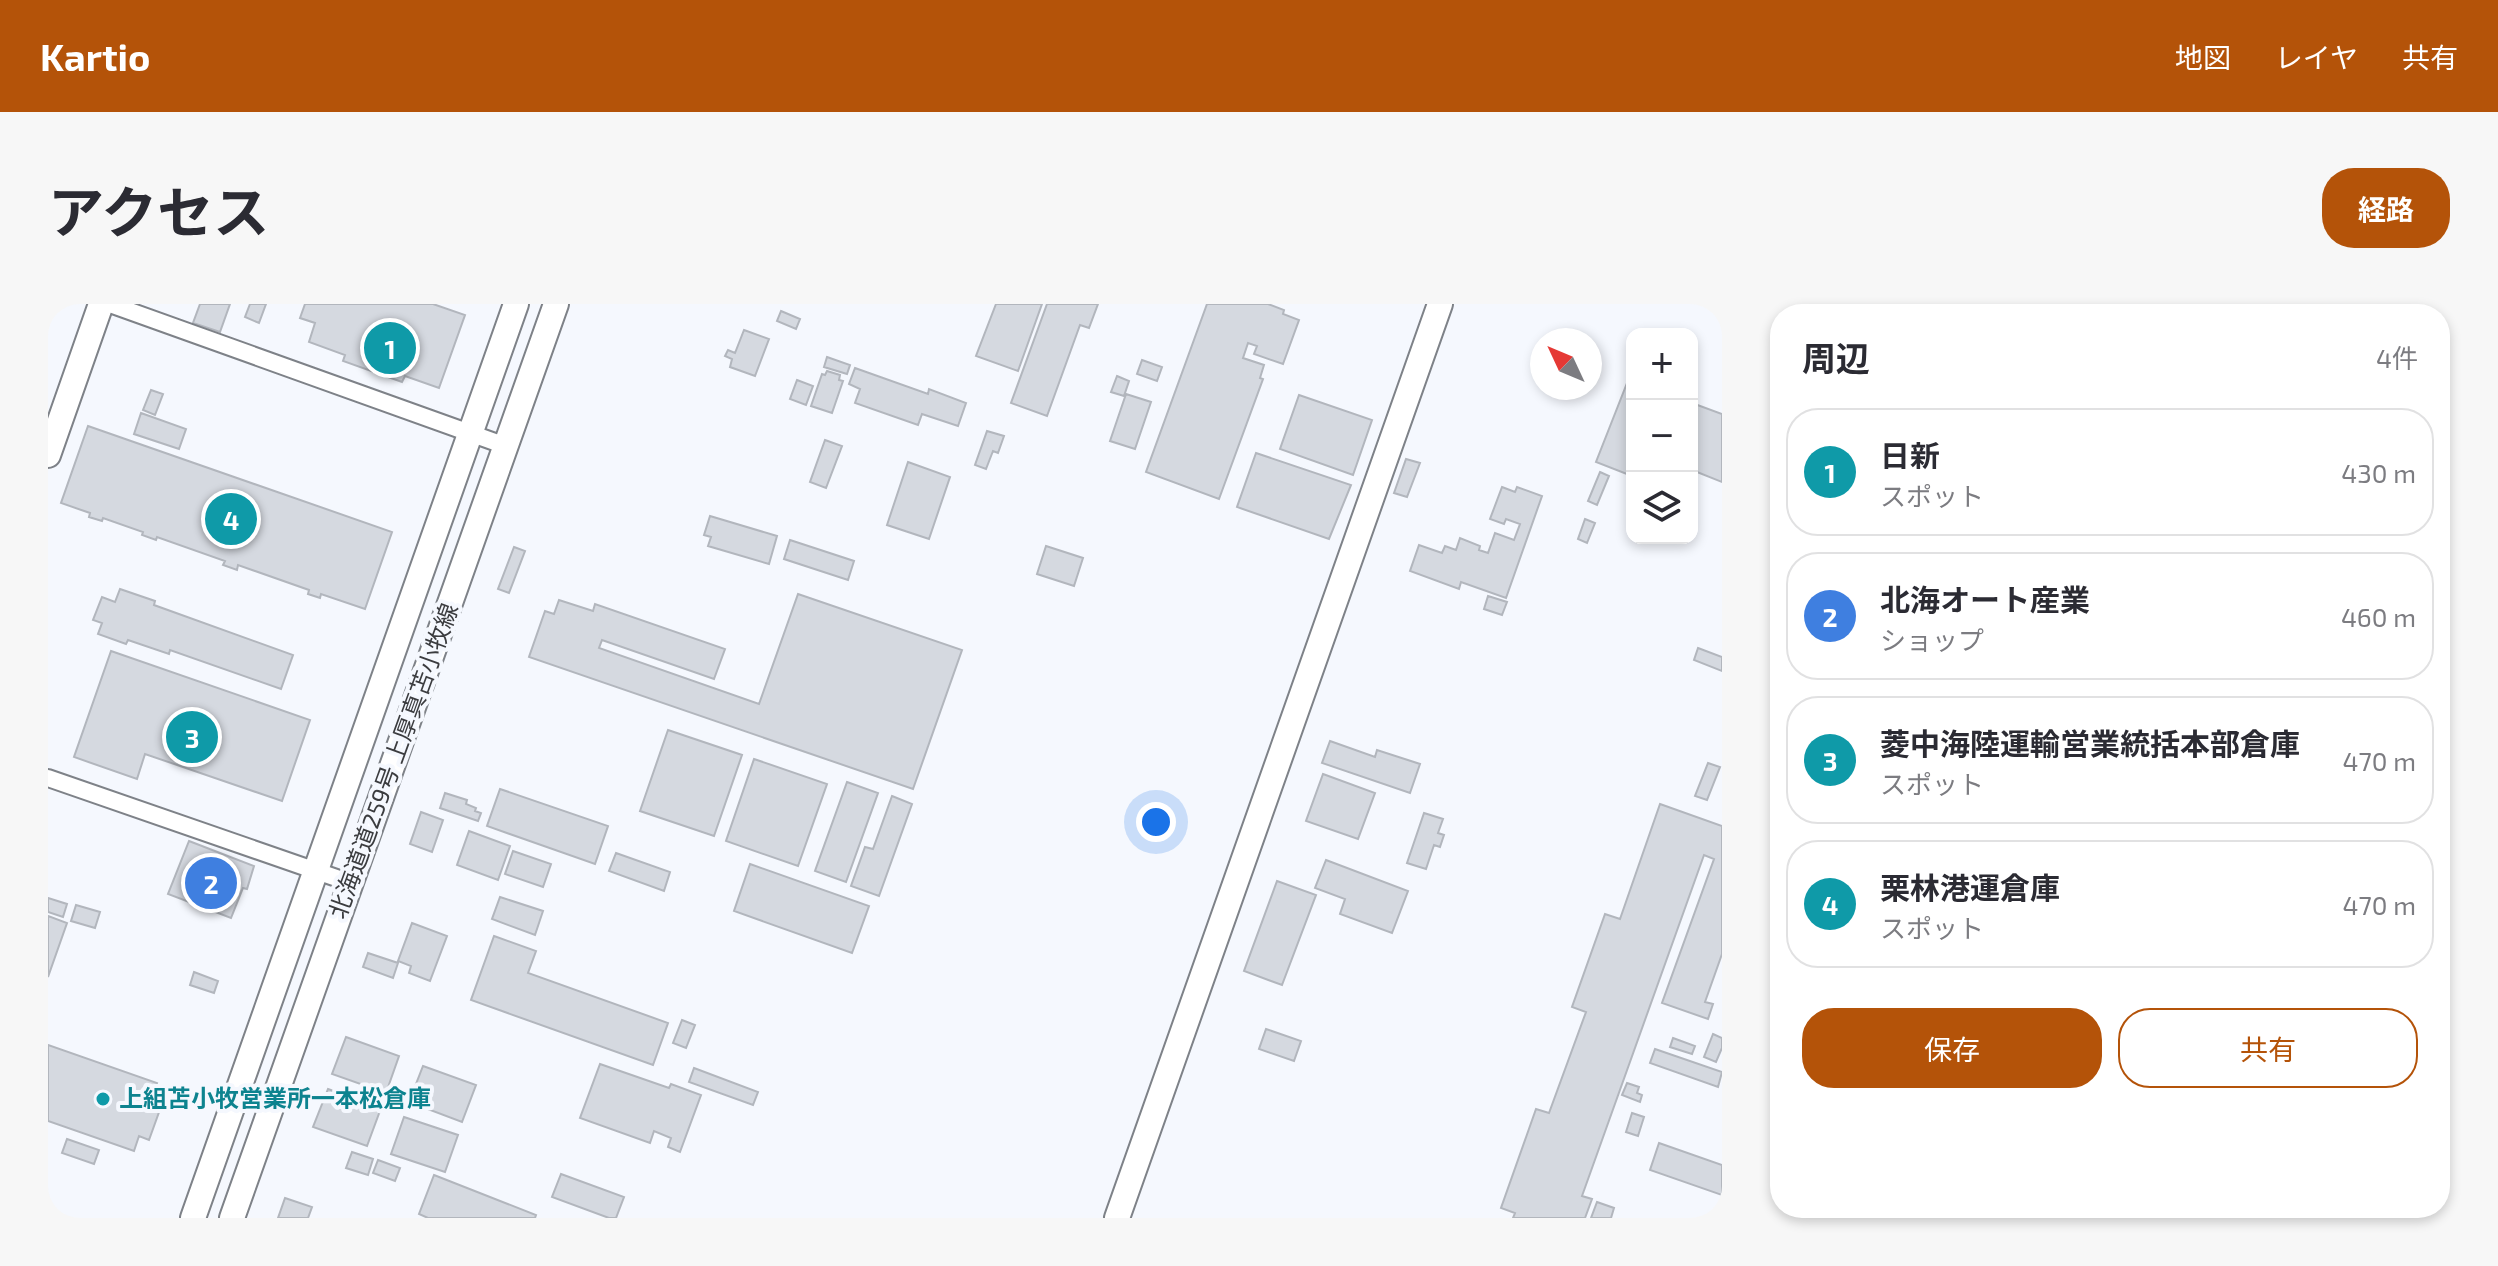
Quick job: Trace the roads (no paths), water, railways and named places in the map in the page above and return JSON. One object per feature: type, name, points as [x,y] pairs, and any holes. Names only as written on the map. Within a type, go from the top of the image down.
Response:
[{"type":"main road","points":[[48,455],[101,304]]},
{"type":"main road","name":"北海道道259号 上厚真苫小牧線","points":[[193,1218],[516,304]]},
{"type":"main road","name":"北海道道259号 上厚真苫小牧線","points":[[232,1218],[556,304]]},
{"type":"main road","points":[[1117,1218],[1440,304]]},
{"type":"street","points":[[110,304],[506,446]]},
{"type":"street","points":[[48,778],[351,883]]},
{"type":"place","name":"日新","points":[[390,348]]},
{"type":"place","name":"栗林港運倉庫","points":[[231,519]]},
{"type":"place","name":"菱中海陸運輸営業統括本部倉庫","points":[[192,737]]},
{"type":"place","name":"北海オート産業","points":[[211,883]]},
{"type":"place","name":"上組苫小牧営業所一本松倉庫","points":[[103,1099]]}]
